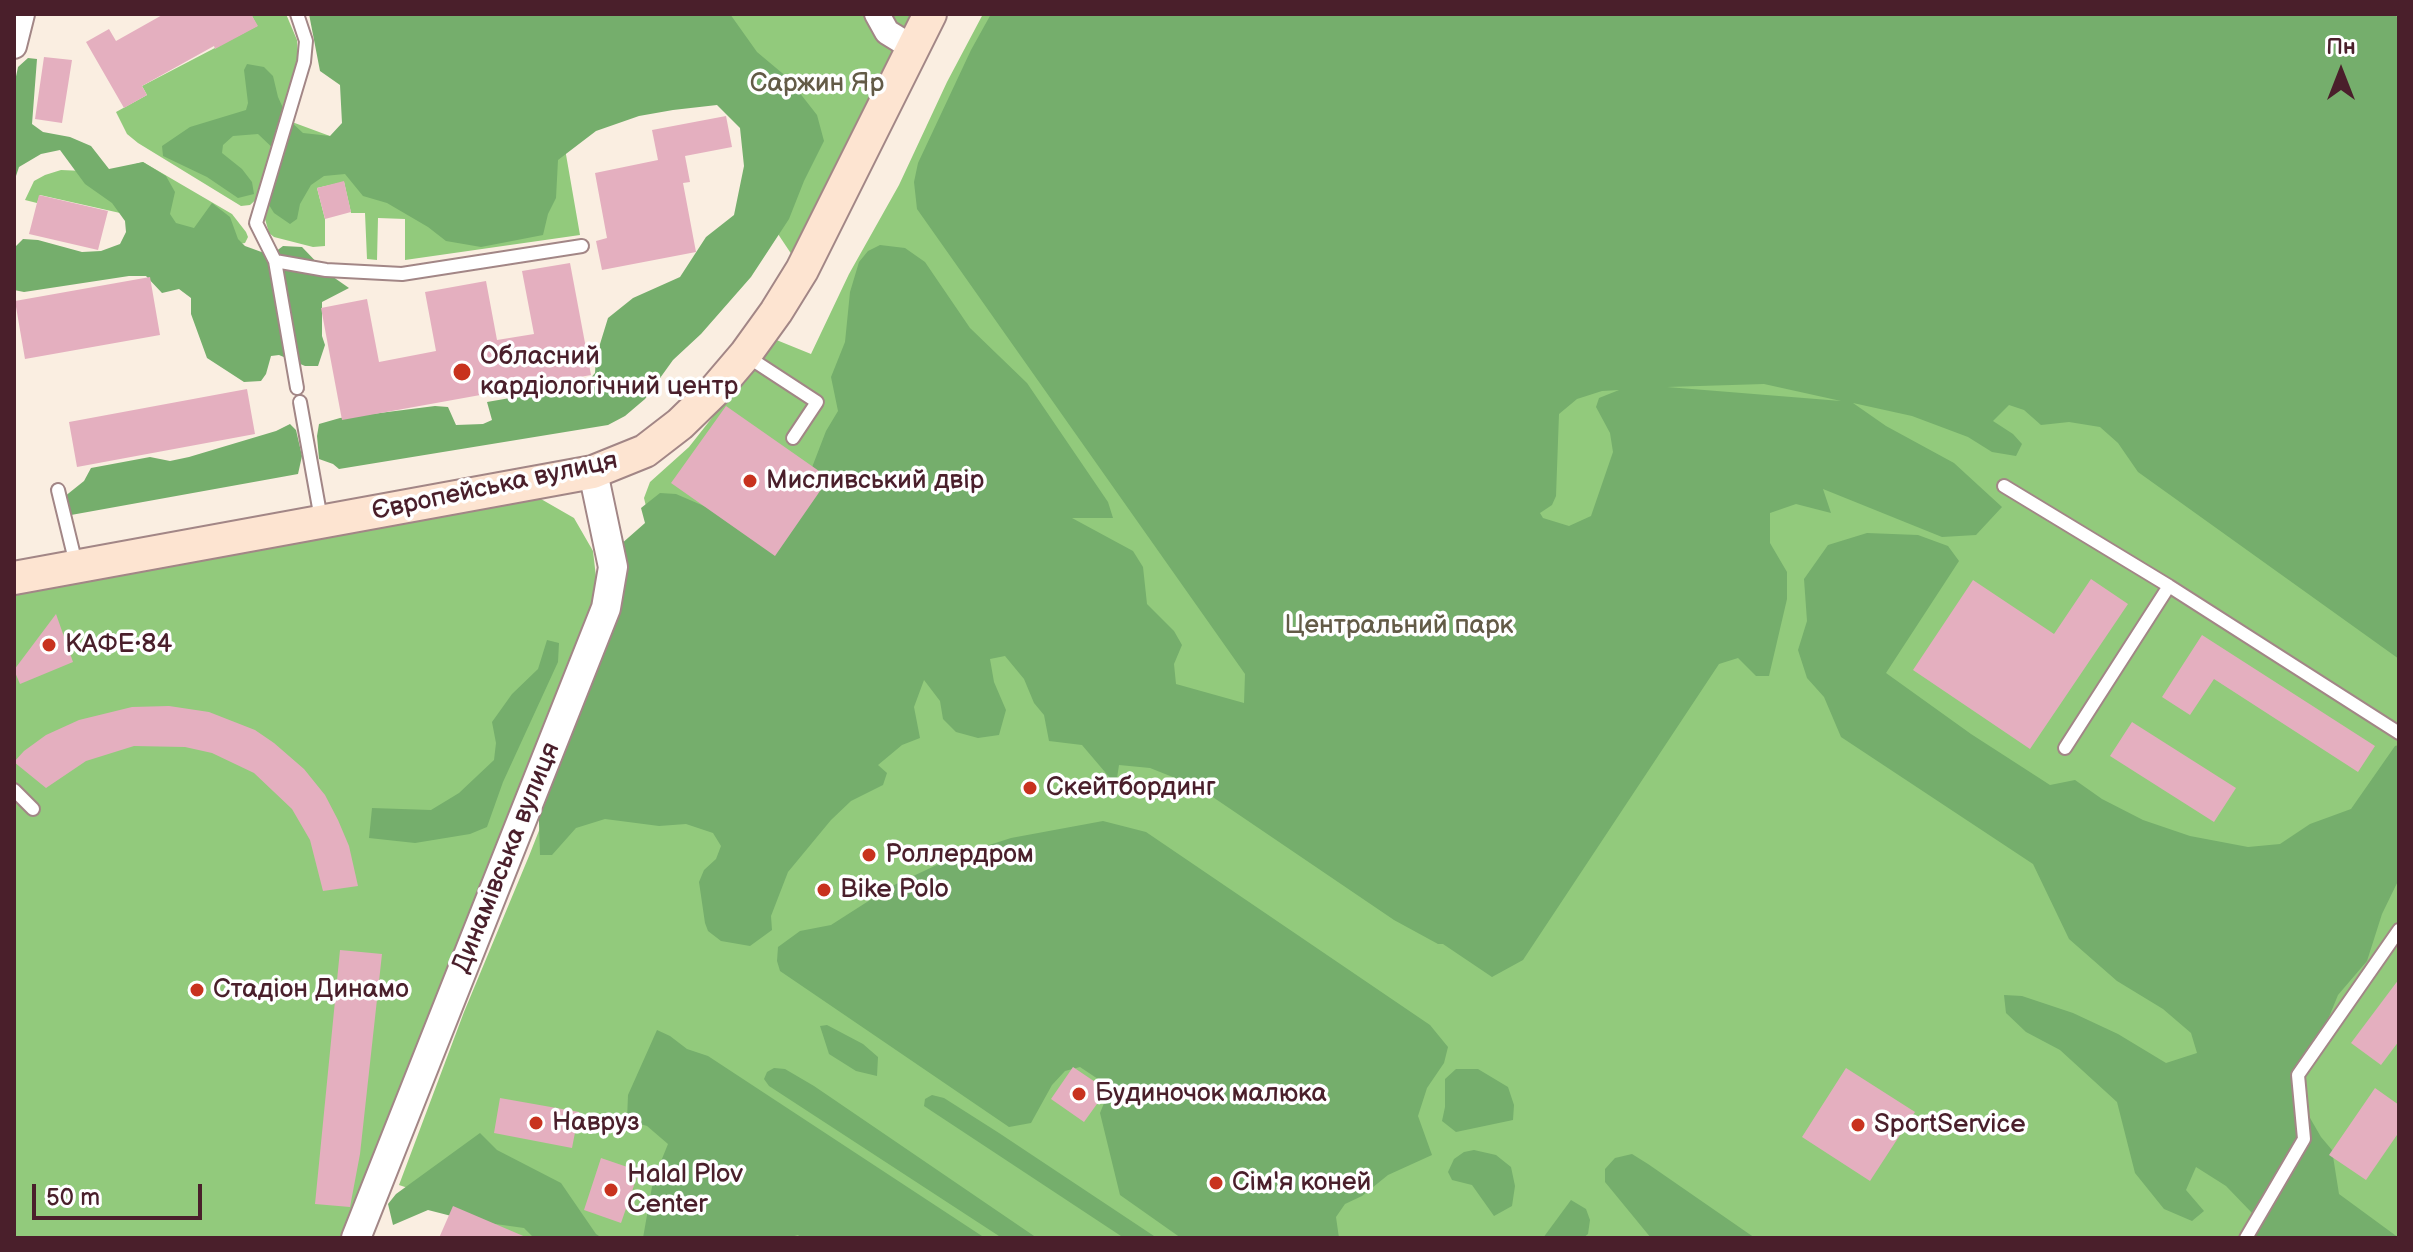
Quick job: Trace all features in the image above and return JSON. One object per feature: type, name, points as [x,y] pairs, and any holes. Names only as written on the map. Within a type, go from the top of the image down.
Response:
[{"type":"main road","name":"Європейська вулиця","points":[[14,578],[593,472],[623,462],[652,447],[706,399],[745,355],[802,270],[930,14]]},
{"type":"street","points":[[14,46],[22,14]]},
{"type":"street","points":[[877,14],[887,32],[913,48]]},
{"type":"street","name":"Динамівська вулиця","points":[[356,1238],[606,608],[613,567],[593,472]]},
{"type":"lane","points":[[297,14],[306,41],[304,62],[256,223],[275,261],[297,388]]},
{"type":"lane","points":[[275,261],[326,270],[402,274],[582,246]]},
{"type":"lane","points":[[745,355],[817,402],[793,438]]},
{"type":"lane","points":[[300,402],[321,522]]},
{"type":"lane","points":[[2004,486],[2169,586],[2399,733]]},
{"type":"lane","points":[[58,490],[77,567]]},
{"type":"lane","points":[[2065,748],[2169,586]]},
{"type":"lane","points":[[14,790],[33,809]]},
{"type":"lane","points":[[2246,1238],[2304,1139],[2298,1075],[2399,930]]},
{"type":"green space","points":[[251,14],[286,14],[297,40],[298,56],[260,196],[250,205],[241,206],[138,143],[127,134],[116,112],[147,95],[142,86],[257,26]]},
{"type":"green space","points":[[309,14],[730,14],[757,52],[788,78],[817,115],[824,141],[789,219],[751,277],[701,334],[673,360],[645,399],[625,416],[608,425],[339,469],[319,459],[319,424],[340,418],[435,406],[448,407],[456,425],[483,424],[492,420],[487,402],[585,385],[595,373],[596,357],[608,318],[633,298],[680,277],[706,237],[734,215],[744,166],[740,128],[717,105],[673,110],[639,116],[596,131],[558,160],[556,198],[543,235],[481,247],[446,241],[387,203],[363,196],[345,174],[324,176],[311,185],[300,204],[297,219],[290,224],[274,213],[269,205],[278,153],[258,134],[233,136],[223,145],[222,153],[252,182],[254,194],[238,198],[207,177],[163,156],[162,146],[190,127],[246,110],[244,70],[247,64],[264,67],[273,76],[288,119],[303,133],[330,136],[342,123],[340,85],[320,71]]},
{"type":"green space","name":"Саржин Яр","points":[[704,14],[926,14],[802,270],[774,228],[771,210]]},
{"type":"green space","name":"Центральний парк","points":[[983,14],[2399,14],[2399,1238],[521,1238],[441,1199],[399,1185],[464,1012],[626,610],[650,523],[644,498],[650,482],[689,447],[774,339],[811,354]]},
{"type":"green space","points":[[991,14],[2394,14],[2399,19],[2399,659],[2138,472],[2118,443],[2100,427],[2069,422],[2041,425],[2024,410],[2009,405],[1993,421],[2022,444],[2016,456],[1992,452],[1968,437],[1912,416],[1853,403],[1886,426],[1954,463],[2002,507],[1976,535],[1942,537],[1823,489],[1831,513],[1796,504],[1770,513],[1770,543],[1787,572],[1787,599],[1769,676],[1756,676],[1738,658],[1719,664],[1523,960],[1492,977],[1443,944],[1394,920],[1198,787],[1150,768],[1119,765],[1116,785],[1082,745],[1049,741],[1044,715],[1034,703],[1024,679],[1005,656],[990,659],[994,682],[1006,710],[999,735],[978,738],[956,732],[943,719],[940,701],[924,680],[914,707],[920,738],[902,745],[878,765],[887,773],[883,785],[851,801],[788,872],[771,916],[772,930],[750,946],[721,941],[708,931],[705,923],[699,882],[704,870],[716,859],[721,846],[713,833],[686,824],[659,826],[605,819],[576,828],[552,855],[540,855],[538,792],[620,545],[645,523],[641,508],[660,493],[676,494],[762,531],[811,470],[826,431],[838,411],[831,377],[845,342],[850,292],[859,262],[868,251],[880,245],[905,248],[925,262],[970,328],[1027,383],[1108,502],[1113,518],[1072,518],[1133,551],[1143,567],[1147,604],[1174,631],[1182,645],[1174,664],[1176,684],[1244,703],[1245,674],[917,209],[914,182],[918,163]],"holes":[[[1764,384],[1841,401],[1667,387]],[[1619,390],[1599,398],[1596,407],[1610,433],[1613,452],[1591,516],[1569,526],[1543,518],[1540,513],[1552,505],[1556,496],[1559,414],[1577,399],[1602,391]]]},
{"type":"green space","points":[[28,58],[37,59],[32,124],[43,132],[70,137],[91,146],[109,169],[143,162],[166,176],[175,192],[170,214],[176,223],[194,228],[212,203],[230,217],[238,239],[245,246],[267,254],[283,246],[302,247],[326,272],[349,288],[322,302],[325,345],[318,366],[305,366],[279,355],[271,356],[261,381],[244,382],[207,358],[191,314],[191,298],[179,289],[162,293],[146,276],[24,292],[14,290],[14,248],[23,239],[82,252],[101,251],[120,244],[126,232],[125,221],[112,203],[85,184],[60,150],[41,154],[19,167],[14,182],[14,86],[18,67]]},
{"type":"green space","points":[[292,122],[338,139],[564,143],[580,235],[405,260],[405,219],[378,218],[377,260],[367,259],[365,213],[351,213],[344,182],[317,188],[325,219],[325,246],[313,247],[274,237],[269,233],[265,219]]},
{"type":"green space","points":[[143,162],[232,214],[246,232],[248,237],[245,243],[40,195],[37,203],[25,200],[34,181],[45,175],[61,170],[106,172]]},
{"type":"green space","points":[[290,424],[296,430],[302,456],[298,474],[71,515],[65,510],[64,497],[84,481],[91,468],[150,457],[170,461],[189,457]]},
{"type":"green space","points":[[534,495],[574,518],[593,551],[598,594],[343,1238],[14,1238],[14,582]]},
{"type":"green space","points":[[1867,533],[1918,535],[1948,546],[1959,561],[1886,673],[1971,734],[2050,785],[2075,780],[2102,799],[2143,820],[2190,836],[2248,847],[2280,844],[2310,824],[2351,809],[2395,746],[2399,745],[2399,879],[2382,914],[2367,961],[2338,995],[2322,1034],[2296,1066],[2295,1092],[2332,1150],[2339,1194],[2399,1238],[2245,1238],[2250,1232],[2253,1214],[2226,1186],[2196,1167],[2186,1190],[2204,1211],[2192,1221],[2164,1209],[2135,1173],[2117,1102],[2060,1050],[2026,1032],[2006,1013],[2004,995],[2022,996],[2073,1013],[2118,1034],[2166,1063],[2197,1053],[2191,1033],[2163,1009],[2117,981],[2069,939],[2033,864],[1841,737],[1824,697],[1807,678],[1798,650],[1807,621],[1804,579],[1828,545]]},
{"type":"green space","points":[[547,640],[559,643],[558,662],[503,782],[487,827],[470,834],[415,843],[369,838],[372,808],[431,810],[459,793],[494,760],[496,743],[492,722],[512,694],[538,669]]},
{"type":"green space","points":[[1103,821],[1146,832],[1430,1025],[1448,1047],[1444,1063],[1427,1088],[1418,1116],[1432,1155],[1388,1175],[1362,1196],[1345,1204],[1336,1217],[1339,1238],[1181,1238],[1120,1195],[1100,1113],[1109,1091],[1101,1081],[1080,1067],[1065,1071],[1052,1085],[1031,1123],[1009,1127],[780,971],[778,947],[800,931],[831,925],[892,886],[958,855],[1011,838]]},
{"type":"green space","points":[[827,1025],[863,1044],[878,1057],[877,1076],[856,1071],[829,1054],[820,1026]]},
{"type":"green space","points":[[657,1030],[687,1049],[708,1056],[985,1238],[801,1238],[798,1235],[787,1238],[643,1238],[653,1181],[668,1144],[647,1126],[627,1120],[628,1095]]},
{"type":"green space","points":[[774,1068],[785,1069],[814,1086],[1037,1238],[1002,1238],[769,1086],[764,1079],[767,1072]]},
{"type":"green space","points":[[1456,1069],[1478,1069],[1508,1087],[1514,1105],[1513,1120],[1456,1132],[1442,1121],[1445,1079]]},
{"type":"green space","points":[[932,1095],[944,1098],[1157,1238],[1124,1238],[924,1106],[925,1099]]},
{"type":"green space","points":[[480,1133],[497,1150],[561,1183],[596,1234],[602,1238],[534,1238],[524,1228],[467,1220],[428,1210],[393,1225],[388,1204],[396,1194]]},
{"type":"green space","points":[[1474,1150],[1496,1155],[1511,1167],[1515,1186],[1512,1206],[1494,1216],[1472,1185],[1452,1180],[1448,1172],[1454,1159]]},
{"type":"green space","points":[[1632,1154],[1755,1238],[1651,1238],[1605,1182],[1605,1169],[1615,1158]]},
{"type":"green space","points":[[1571,1200],[1586,1209],[1590,1220],[1588,1234],[1583,1238],[1543,1238]]},
{"type":"building","points":[[164,14],[251,14],[258,26],[215,49],[214,46],[142,86],[147,95],[124,108],[86,42],[109,29],[116,41]]},
{"type":"building","points":[[44,57],[72,60],[62,123],[35,119]]},
{"type":"building","points":[[726,116],[732,147],[685,156],[690,182],[683,183],[696,252],[602,270],[596,241],[607,238],[595,173],[658,160],[652,130]]},
{"type":"building","points":[[344,181],[351,212],[325,219],[317,188]]},
{"type":"building","points":[[39,195],[108,211],[98,250],[29,234]]},
{"type":"building","points":[[570,263],[591,375],[342,420],[321,308],[367,299],[379,362],[436,351],[425,292],[486,281],[497,340],[534,334],[522,271]]},
{"type":"building","points":[[150,277],[160,335],[25,359],[15,301]]},
{"type":"building","points":[[247,389],[255,434],[77,467],[69,422]]},
{"type":"building","name":"Мисливський двір","points":[[726,406],[829,478],[775,556],[671,483]]},
{"type":"building","points":[[2091,579],[2128,604],[2030,749],[1913,670],[1973,580],[2054,634]]},
{"type":"building","points":[[56,614],[73,662],[20,684],[14,670]]},
{"type":"building","points":[[2202,635],[2375,746],[2358,772],[2214,679],[2190,715],[2162,697]]},
{"type":"building","points":[[169,706],[209,712],[255,730],[304,769],[325,795],[338,820],[349,846],[358,886],[323,891],[310,840],[292,809],[254,773],[212,753],[185,747],[134,746],[86,761],[46,788],[14,762],[46,735],[79,720],[132,707]]},
{"type":"building","points":[[2132,722],[2236,788],[2214,822],[2110,756]]},
{"type":"building","points":[[340,950],[382,954],[360,1154],[350,1207],[315,1204]]},
{"type":"building","points":[[2399,979],[2399,1041],[2381,1065],[2351,1043]]},
{"type":"building","name":"Будиночок малюка","points":[[1073,1067],[1107,1090],[1084,1122],[1051,1099]]},
{"type":"building","name":"SportService","points":[[1846,1068],[1915,1112],[1870,1181],[1802,1137]]},
{"type":"building","points":[[2375,1088],[2399,1105],[2399,1132],[2366,1180],[2329,1155]]},
{"type":"building","name":"Навруз","points":[[500,1098],[579,1112],[572,1148],[494,1133]]},
{"type":"building","name":"Halal Plov Center","points":[[601,1158],[639,1171],[621,1223],[584,1210]]},
{"type":"building","points":[[453,1206],[528,1238],[439,1238]]},
{"type":"place","name":"Обласний кардiологiчний центр","points":[[462,372]]},
{"type":"place","name":"Мисливський двір","points":[[750,481]]},
{"type":"place","name":"КАФЕ•84","points":[[49,645]]},
{"type":"place","name":"Скейтбординг","points":[[1030,788]]},
{"type":"place","name":"Роллердром","points":[[869,855]]},
{"type":"place","name":"Bike Polo","points":[[824,890]]},
{"type":"place","name":"Стадіон Динамо","points":[[197,990]]},
{"type":"place","name":"Будиночок малюка","points":[[1079,1094]]},
{"type":"place","name":"Навруз","points":[[536,1123]]},
{"type":"place","name":"SportService","points":[[1858,1125]]},
{"type":"place","name":"Сім'я коней","points":[[1216,1183]]},
{"type":"place","name":"Halal Plov Center","points":[[611,1190]]}]
